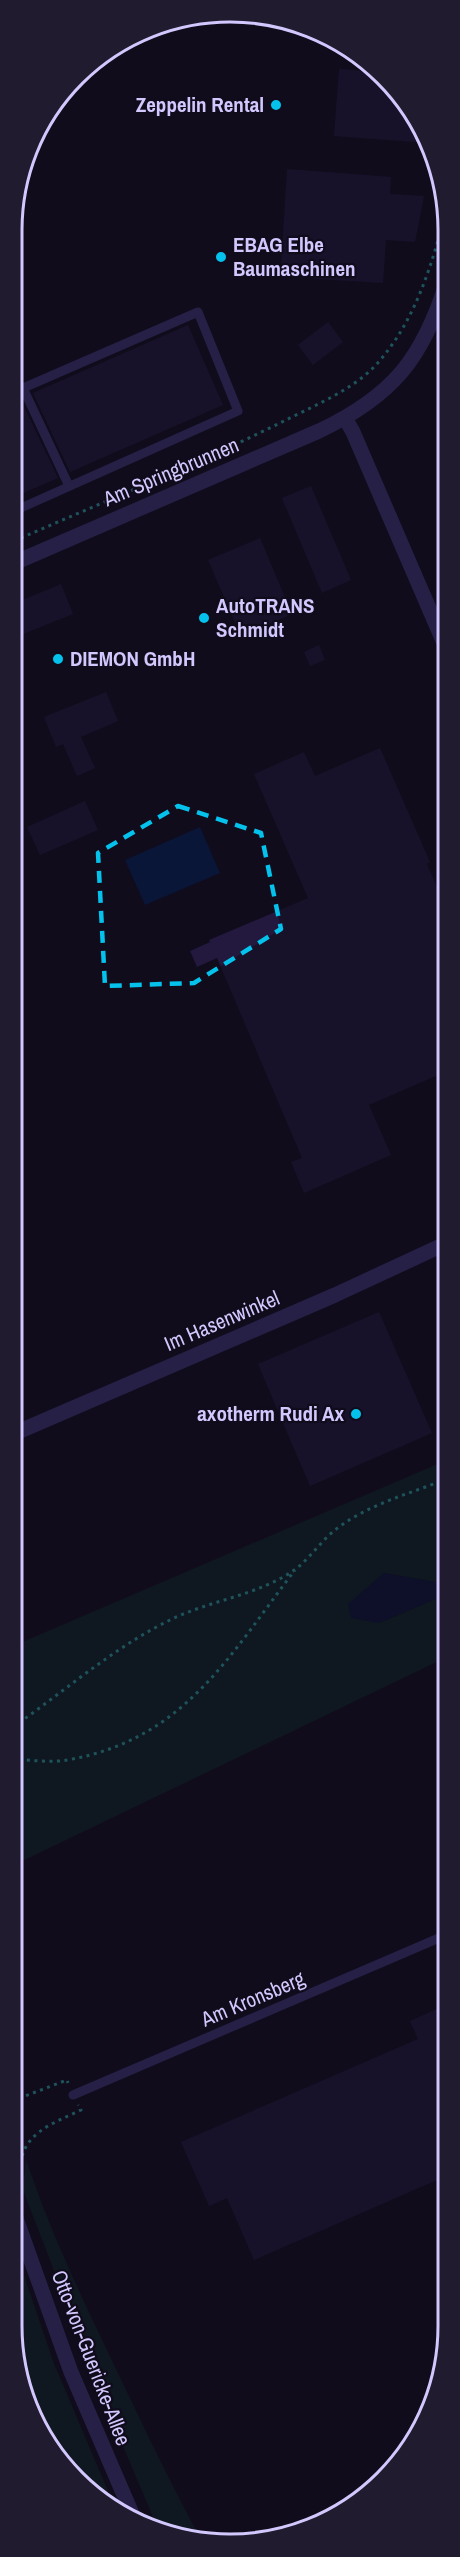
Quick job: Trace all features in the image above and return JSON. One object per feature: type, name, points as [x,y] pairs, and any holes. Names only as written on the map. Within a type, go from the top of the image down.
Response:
[{"type":"street","name":"Am Springbrunnen","points":[[22,559],[345,418],[378,395],[404,372],[432,326],[437,311]]},
{"type":"street","points":[[345,418],[437,628]]},
{"type":"street","name":"Im Hasenwinkel","points":[[22,1430],[391,1270],[437,1248]]},
{"type":"street","name":"Otto-von-Guericke-Allee","points":[[22,2216],[70,2372],[130,2509]]},
{"type":"lane","points":[[22,507],[238,411],[198,312],[23,388],[69,486]]},
{"type":"lane","name":"Am Kronsberg","points":[[74,2095],[438,1939]]},
{"type":"path","points":[[22,538],[234,445],[328,398],[372,368],[395,339],[421,294],[437,243]]},
{"type":"path","points":[[22,1759],[66,1760],[116,1748],[157,1726],[191,1701],[215,1676],[296,1568],[338,1527],[372,1508],[438,1483]]},
{"type":"path","points":[[22,1720],[106,1658],[147,1632],[173,1618],[265,1585],[296,1568]]},
{"type":"path","points":[[22,2097],[67,2080],[81,2110],[34,2136],[22,2151]]},
{"type":"highlighted area","points":[[178,806],[261,833],[281,929],[194,983],[105,986],[98,853]]},
{"type":"green space","points":[[438,1464],[438,1581],[384,1573],[379,1623],[438,1598],[438,1661],[22,1861],[22,1642]]},
{"type":"green space","points":[[26,2159],[56,2239],[79,2291],[197,2532],[154,2520],[117,2432],[23,2189]]},
{"type":"green space","points":[[22,2270],[53,2361],[110,2496],[93,2483],[65,2453],[50,2431],[38,2406],[24,2354]]},
{"type":"water","points":[[200,827],[220,873],[145,905],[125,860]]},
{"type":"water","points":[[384,1573],[438,1581],[438,1598],[379,1623],[351,1618],[348,1604]]},
{"type":"building","points":[[339,69],[363,71],[377,83],[403,115],[418,142],[334,136]]},
{"type":"building","points":[[287,169],[391,177],[390,194],[424,196],[415,242],[386,240],[383,283],[317,279],[306,277],[307,269],[281,267]]},
{"type":"building","points":[[328,322],[343,342],[313,365],[298,345]]},
{"type":"building","points":[[188,325],[223,405],[70,472],[33,393]]},
{"type":"building","points":[[22,402],[58,478],[22,494]]},
{"type":"building","points":[[311,486],[351,580],[322,593],[282,498]]},
{"type":"building","points":[[260,538],[292,614],[241,636],[208,560]]},
{"type":"building","points":[[61,584],[73,614],[22,634],[22,600]]},
{"type":"building","points":[[319,645],[325,660],[310,666],[304,652]]},
{"type":"building","points":[[106,692],[118,721],[81,737],[95,768],[77,776],[63,744],[56,747],[44,717]]},
{"type":"building","points":[[380,748],[430,862],[427,864],[437,888],[437,1075],[369,1105],[391,1155],[304,1193],[291,1162],[302,1158],[217,958],[197,967],[190,951],[210,942],[209,940],[308,898],[254,774],[304,752],[315,776]]},
{"type":"building","points":[[85,801],[98,830],[40,855],[27,827]]},
{"type":"building","points":[[379,1312],[432,1433],[310,1486],[258,1364]]},
{"type":"building","points":[[438,2009],[438,2180],[254,2260],[227,2198],[209,2206],[181,2142],[418,2039],[410,2021]]},
{"type":"place","name":"Zeppelin Rental","points":[[276,105]]},
{"type":"place","name":"EBAG Elbe Baumaschinen","points":[[221,257]]},
{"type":"place","name":"AutoTRANS Schmidt","points":[[204,618]]},
{"type":"place","name":"DIEMON GmbH","points":[[58,659]]},
{"type":"place","name":"axotherm Rudi Ax","points":[[356,1414]]}]
